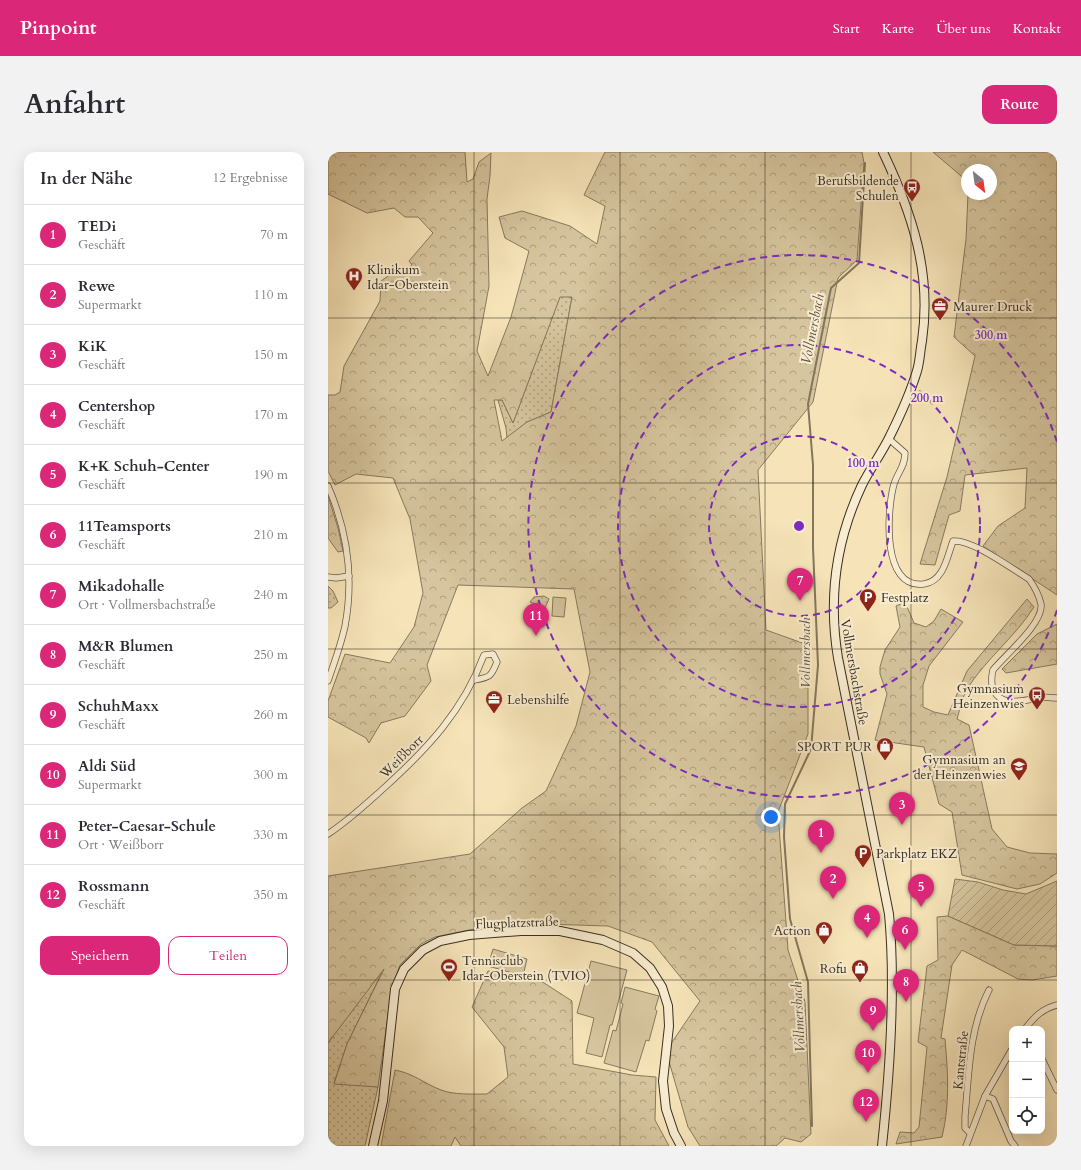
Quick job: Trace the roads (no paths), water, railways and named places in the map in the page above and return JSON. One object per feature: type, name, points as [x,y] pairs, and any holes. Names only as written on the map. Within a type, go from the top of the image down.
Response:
[{"type":"main road","name":"Vollmersbachstraße","points":[[882,1146],[893,954],[889,914],[834,636],[833,601],[837,559],[842,538],[863,483],[889,439],[905,404],[917,369],[924,327],[925,299],[916,233],[906,205],[883,152]]},
{"type":"main road","name":"Flugplatzstraße","points":[[373,1146],[383,1101],[395,988],[404,969],[423,950],[440,941],[469,935],[521,931],[560,931],[602,940],[633,953],[650,968],[662,988],[668,1006],[669,1026],[662,1081],[666,1109],[674,1133],[681,1146]]},
{"type":"street","points":[[889,439],[905,453],[905,463],[894,485],[889,521],[891,549],[897,571],[908,581],[916,584],[927,584],[936,579],[942,572],[954,541],[960,540],[1029,579],[1035,587],[1041,605],[1035,624],[993,670],[991,680],[992,687],[997,696],[1005,700],[1018,702],[1040,697],[1057,698]]},
{"type":"street","points":[[328,486],[344,534],[349,576],[349,601],[345,627],[328,681]]},
{"type":"street","points":[[328,577],[336,578],[349,576]]},
{"type":"street","name":"Weißborr","points":[[328,834],[358,812],[429,744],[443,728],[475,680],[484,655],[493,654],[497,662],[493,673],[490,677],[475,680]]},
{"type":"street","name":"Kantstraße","points":[[970,1133],[966,1128],[965,1116],[974,1028],[980,1007],[989,990]]},
{"type":"street","points":[[1027,1026],[1035,1016],[1047,1008],[1057,1005]]},
{"type":"street","points":[[966,1146],[985,1096],[1009,1054]]},
{"type":"street","points":[[1043,1062],[1057,1090]]},
{"type":"street","points":[[985,1096],[993,1099],[1015,1146]]},
{"type":"waterway","name":"Vollmersbach","points":[[812,1126],[808,982],[790,919],[784,837],[785,804],[811,749],[818,665],[813,548],[813,465],[808,404],[831,288],[859,263],[865,163]]},
{"type":"place","name":"Berufsbildende Schulen","points":[[912,202]]},
{"type":"place","name":"Klinikum Idar-Oberstein","points":[[354,291]]},
{"type":"place","name":"Maurer Druck","points":[[940,321]]},
{"type":"place","name":"Mikadohalle","points":[[800,601]]},
{"type":"place","name":"Festplatz","points":[[868,612]]},
{"type":"place","name":"Peter-Caesar-Schule","points":[[536,636]]},
{"type":"place","name":"Gymnasium Heinzenwies","points":[[1037,710]]},
{"type":"place","name":"Lebenshilfe","points":[[494,714]]},
{"type":"place","name":"SPORT PUR","points":[[885,761]]},
{"type":"place","name":"Gymnasium an der Heinzenwies","points":[[1019,781]]},
{"type":"place","name":"KiK","points":[[902,825]]},
{"type":"place","name":"TEDi","points":[[821,853]]},
{"type":"place","name":"Parkplatz EKZ","points":[[863,868]]},
{"type":"place","name":"Rewe","points":[[833,899]]},
{"type":"place","name":"K+K Schuh-Center","points":[[921,907]]},
{"type":"place","name":"Centershop","points":[[867,938]]},
{"type":"place","name":"Action","points":[[824,945]]},
{"type":"place","name":"11Teamsports","points":[[905,950]]},
{"type":"place","name":"Tennisclub Idar-Oberstein (TVIO)","points":[[449,982]]},
{"type":"place","name":"Rofu","points":[[860,983]]},
{"type":"place","name":"M&R Blumen","points":[[906,1002]]},
{"type":"place","name":"SchuhMaxx","points":[[873,1031]]},
{"type":"place","name":"Aldi Süd","points":[[868,1073]]},
{"type":"place","name":"Rossmann","points":[[866,1122]]}]
